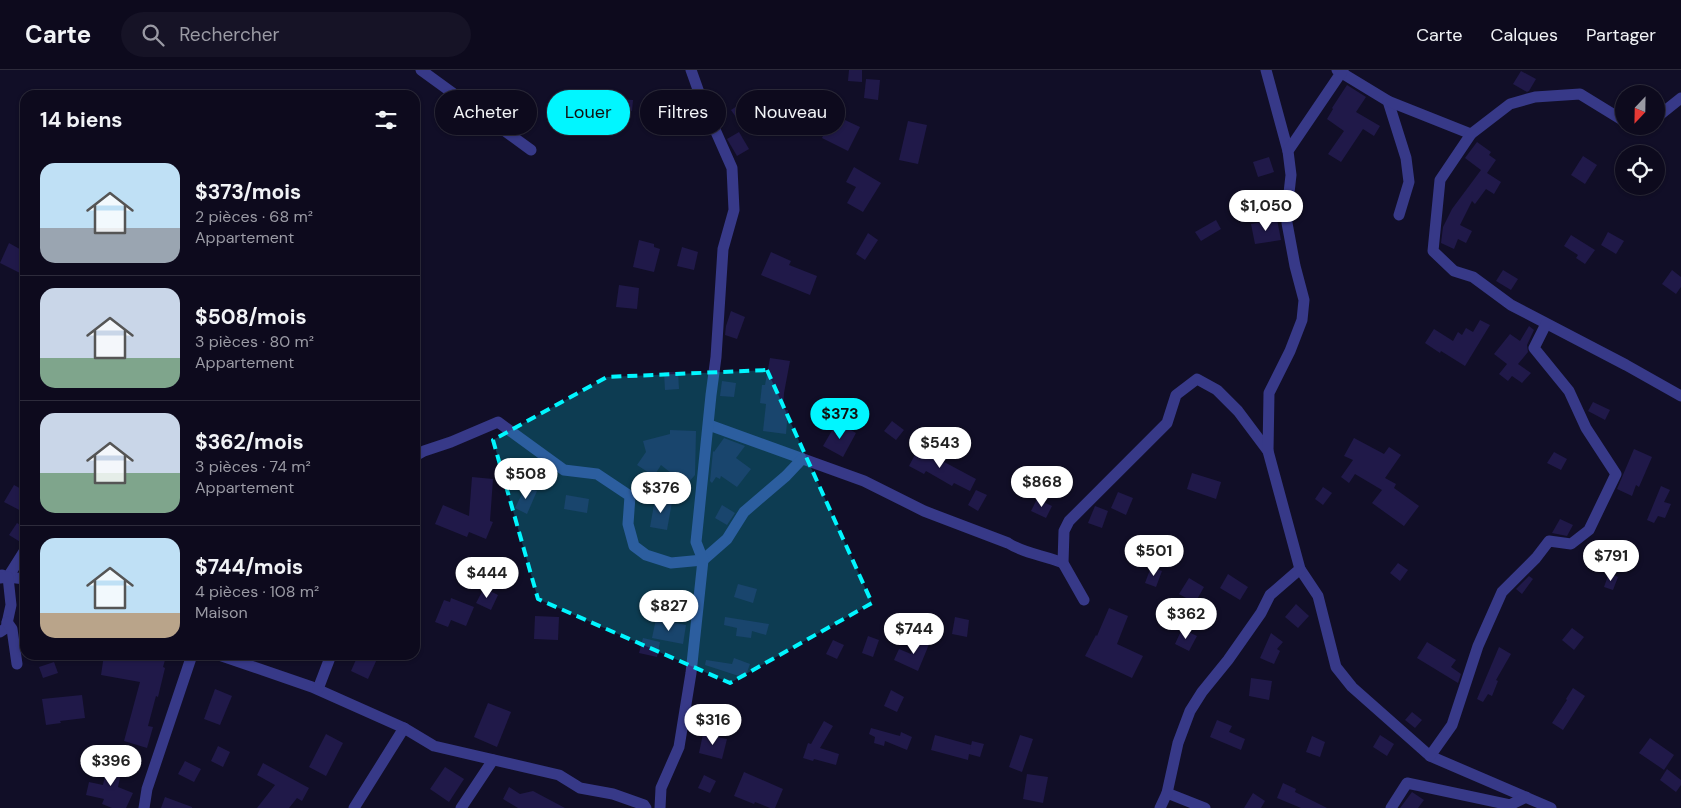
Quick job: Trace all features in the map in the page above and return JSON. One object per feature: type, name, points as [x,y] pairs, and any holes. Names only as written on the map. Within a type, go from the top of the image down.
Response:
[{"type":"street","points":[[421,70],[531,150]]},
{"type":"street","points":[[660,808],[661,788],[679,747],[691,672],[703,560],[696,542],[716,357],[723,249],[734,210],[732,168],[701,98],[691,70]]},
{"type":"street","points":[[1266,70],[1288,151],[1291,175],[1287,223],[1294,266],[1304,300],[1302,320],[1290,351],[1269,393],[1268,451],[1300,569],[1318,596],[1336,667],[1352,687],[1430,756],[1551,808]]},
{"type":"street","points":[[1288,151],[1341,70],[1388,101],[1471,134]]},
{"type":"street","points":[[1615,115],[1580,94],[1535,97],[1510,104],[1471,134],[1440,180],[1433,251],[1454,271],[1473,277],[1511,305],[1681,396]]},
{"type":"street","points":[[1665,111],[1681,98]]},
{"type":"street","points":[[1388,101],[1406,158],[1409,182],[1399,215]]},
{"type":"street","points":[[1430,756],[1452,725],[1478,646],[1502,592],[1536,558],[1549,541],[1571,544],[1589,530],[1616,474],[1586,428],[1569,391],[1534,348],[1546,324]]},
{"type":"street","points":[[1084,600],[1063,563],[1064,532],[1069,521],[1167,423],[1176,395],[1197,379],[1217,390],[1238,411],[1268,451]]},
{"type":"street","points":[[420,453],[498,422],[564,470],[598,474],[630,496],[628,524],[634,546],[646,555],[671,563],[703,560],[727,540],[744,512],[786,476],[802,459]]},
{"type":"street","points":[[709,425],[864,481],[924,510],[1008,543],[1019,550],[1063,563]]},
{"type":"street","points":[[3,576],[20,556]]},
{"type":"street","points":[[1160,808],[1167,793],[1178,743],[1190,711],[1261,613],[1270,595],[1300,569]]},
{"type":"street","points":[[3,576],[20,578]]},
{"type":"street","points":[[3,576],[12,605],[4,627],[12,629],[17,664]]},
{"type":"street","points":[[144,808],[147,789],[190,660]]},
{"type":"street","points":[[234,660],[318,689],[404,728],[434,746],[559,775],[580,788],[613,794],[644,805],[646,808]]},
{"type":"street","points":[[318,689],[329,660]]},
{"type":"street","points":[[354,808],[404,728]]},
{"type":"street","points":[[461,808],[493,760]]},
{"type":"street","points":[[1391,808],[1407,783],[1510,804],[1526,797]]},
{"type":"street","points":[[1167,793],[1205,808]]},
{"type":"highlighted area","points":[[767,370],[872,603],[730,683],[538,599],[493,440],[607,377]]},
{"type":"building","points":[[849,70],[862,70],[862,82],[848,81]]},
{"type":"building","points":[[1521,71],[1536,79],[1527,92],[1513,84]]},
{"type":"building","points":[[866,79],[880,80],[878,100],[864,98]]},
{"type":"building","points":[[1347,85],[1366,97],[1356,112],[1380,126],[1374,136],[1363,129],[1341,162],[1328,154],[1344,131],[1327,119]]},
{"type":"building","points":[[630,100],[633,100],[632,111],[630,111]]},
{"type":"building","points":[[736,107],[736,117],[731,110]]},
{"type":"building","points":[[845,120],[860,127],[848,151],[822,138],[824,135],[845,135]]},
{"type":"building","points":[[908,121],[927,125],[918,164],[899,160]]},
{"type":"building","points":[[736,134],[741,135],[749,149],[737,156],[727,139]]},
{"type":"building","points":[[1477,142],[1491,152],[1489,155],[1496,160],[1487,173],[1501,182],[1494,194],[1486,189],[1475,204],[1472,201],[1460,225],[1472,231],[1466,243],[1458,239],[1454,249],[1441,243],[1443,227],[1452,209],[1481,170],[1465,158]]},
{"type":"building","points":[[1583,156],[1597,165],[1585,184],[1571,175]]},
{"type":"building","points":[[1269,157],[1274,172],[1258,177],[1253,162]]},
{"type":"building","points":[[854,167],[881,183],[863,212],[847,203],[856,187],[846,182]]},
{"type":"building","points":[[1277,219],[1281,240],[1255,244],[1251,224]]},
{"type":"building","points":[[1216,220],[1221,229],[1201,241],[1195,232]]},
{"type":"building","points":[[1608,232],[1624,241],[1616,254],[1601,245]]},
{"type":"building","points":[[868,233],[878,240],[865,260],[856,254]]},
{"type":"building","points":[[1571,235],[1595,250],[1585,264],[1576,258],[1578,255],[1564,246]]},
{"type":"building","points":[[639,240],[654,244],[654,247],[660,249],[654,272],[633,267]]},
{"type":"building","points":[[9,243],[20,249],[20,273],[0,263]]},
{"type":"building","points":[[682,247],[698,252],[694,270],[677,266]]},
{"type":"building","points":[[771,252],[791,261],[789,265],[817,276],[810,295],[761,275]]},
{"type":"building","points":[[1503,270],[1518,279],[1511,290],[1496,281]]},
{"type":"building","points":[[1672,270],[1681,277],[1681,287],[1676,294],[1662,284]]},
{"type":"building","points":[[619,285],[639,288],[637,309],[616,307]]},
{"type":"building","points":[[731,311],[745,317],[737,339],[725,335]]},
{"type":"building","points":[[1480,320],[1490,325],[1465,366],[1425,343],[1434,329],[1453,341],[1458,332],[1462,335],[1466,328],[1473,332]]},
{"type":"building","points":[[1529,326],[1534,330],[1527,345],[1528,352],[1518,364],[1531,373],[1522,383],[1512,376],[1508,381],[1499,374],[1507,364],[1494,354],[1510,334],[1520,341]]},
{"type":"building","points":[[770,358],[790,361],[783,409],[788,410],[786,434],[763,431],[766,404],[760,403],[762,385],[765,385]]},
{"type":"building","points":[[664,372],[678,372],[679,389],[665,390]]},
{"type":"building","points":[[722,381],[736,383],[734,397],[720,396]]},
{"type":"building","points":[[1593,402],[1610,410],[1605,420],[1588,411]]},
{"type":"building","points":[[892,421],[904,430],[896,440],[884,431]]},
{"type":"building","points":[[837,422],[856,433],[843,457],[823,446]]},
{"type":"building","points":[[670,430],[696,431],[695,475],[686,485],[661,465],[654,476],[637,465],[646,452],[643,441],[670,434]]},
{"type":"building","points":[[724,438],[745,446],[736,458],[751,469],[737,487],[721,476],[720,479],[716,477],[712,483],[710,481],[713,451]]},
{"type":"building","points":[[1354,438],[1384,454],[1389,447],[1401,455],[1385,478],[1396,484],[1394,488],[1419,506],[1404,526],[1372,503],[1382,490],[1355,474],[1349,483],[1341,477],[1353,460],[1344,456]]},
{"type":"building","points":[[920,445],[935,452],[933,456],[976,479],[970,491],[954,483],[952,486],[926,471],[924,474],[909,466]]},
{"type":"building","points":[[1634,449],[1652,457],[1639,487],[1636,485],[1632,496],[1617,489]]},
{"type":"building","points":[[1554,452],[1567,459],[1561,470],[1547,463]]},
{"type":"building","points":[[1192,473],[1221,482],[1216,499],[1187,489]]},
{"type":"building","points":[[472,477],[493,479],[490,521],[493,522],[486,539],[469,532],[467,537],[435,524],[443,505],[469,516]]},
{"type":"building","points":[[14,485],[20,488],[20,510],[4,502]]},
{"type":"building","points":[[526,486],[537,491],[527,514],[515,508]]},
{"type":"building","points":[[1661,486],[1670,490],[1664,502],[1671,504],[1665,518],[1658,516],[1654,523],[1647,520]]},
{"type":"building","points":[[1323,487],[1332,493],[1323,505],[1315,499]]},
{"type":"building","points":[[976,490],[987,495],[978,511],[968,505]]},
{"type":"building","points":[[1118,492],[1133,498],[1126,515],[1111,508]]},
{"type":"building","points":[[566,495],[589,499],[587,513],[564,509]]},
{"type":"building","points":[[655,499],[672,502],[667,530],[650,527]]},
{"type":"building","points":[[1037,499],[1052,506],[1046,518],[1031,511]]},
{"type":"building","points":[[722,505],[735,513],[727,525],[715,518]]},
{"type":"building","points":[[1095,506],[1108,511],[1102,528],[1088,523]]},
{"type":"building","points":[[1560,519],[1573,525],[1567,536],[1552,533]]},
{"type":"building","points":[[17,523],[20,525],[20,542],[9,535]]},
{"type":"building","points":[[1398,563],[1408,570],[1400,581],[1390,573]]},
{"type":"building","points":[[1151,567],[1162,571],[1156,587],[1145,583]]},
{"type":"building","points":[[1609,573],[1618,577],[1613,590],[1604,587]]},
{"type":"building","points":[[1228,574],[1248,587],[1240,600],[1220,588]]},
{"type":"building","points":[[1529,576],[1533,579],[1522,594],[1516,589]]},
{"type":"building","points":[[1189,578],[1204,587],[1195,603],[1179,594]]},
{"type":"building","points":[[738,584],[757,589],[753,603],[734,597]]},
{"type":"building","points":[[484,588],[498,595],[491,610],[476,603]]},
{"type":"building","points":[[451,598],[474,607],[466,626],[451,620],[448,627],[435,622],[444,600],[450,602]]},
{"type":"building","points":[[1296,604],[1309,616],[1298,628],[1285,617]]},
{"type":"building","points":[[1109,608],[1128,616],[1117,644],[1143,656],[1132,678],[1085,656],[1097,636]]},
{"type":"building","points":[[535,616],[559,617],[558,640],[534,639]]},
{"type":"building","points":[[725,617],[769,624],[766,635],[752,631],[751,638],[736,636],[737,628],[724,625]]},
{"type":"building","points":[[955,617],[969,620],[967,637],[952,634]]},
{"type":"building","points":[[656,619],[686,625],[683,644],[652,638]]},
{"type":"building","points":[[1572,628],[1584,637],[1574,650],[1562,640]]},
{"type":"building","points":[[1182,629],[1197,636],[1189,651],[1175,644]]},
{"type":"building","points":[[1271,633],[1283,642],[1277,649],[1280,651],[1274,664],[1260,658]]},
{"type":"building","points":[[868,636],[879,640],[873,657],[862,653]]},
{"type":"building","points":[[919,637],[930,642],[918,671],[894,660],[899,649],[911,654]]},
{"type":"building","points":[[643,638],[660,642],[657,657],[639,653]]},
{"type":"building","points":[[833,640],[844,645],[837,659],[826,654]]},
{"type":"building","points":[[1427,642],[1456,660],[1451,667],[1461,674],[1458,683],[1417,658]]},
{"type":"building","points":[[1499,647],[1511,654],[1496,680],[1498,681],[1492,696],[1488,694],[1483,702],[1477,699]]},
{"type":"building","points":[[734,658],[750,664],[745,678],[705,665],[706,660],[732,664]]},
{"type":"building","points":[[103,660],[165,660],[158,697],[156,696],[148,726],[153,727],[147,748],[124,741],[140,682],[101,675]]},
{"type":"building","points":[[356,660],[377,660],[368,679],[351,671]]},
{"type":"building","points":[[54,662],[58,673],[43,678],[39,667]]},
{"type":"building","points":[[1251,678],[1272,681],[1269,700],[1249,696]]},
{"type":"building","points":[[1573,688],[1585,696],[1563,730],[1552,723]]},
{"type":"building","points":[[215,689],[232,696],[220,725],[204,719]]},
{"type":"building","points":[[891,690],[904,697],[897,712],[884,706]]},
{"type":"building","points":[[82,695],[85,718],[46,725],[42,699]]},
{"type":"building","points":[[488,703],[511,712],[497,747],[474,737]]},
{"type":"building","points":[[1412,712],[1422,720],[1415,728],[1405,720]]},
{"type":"building","points":[[1217,720],[1232,726],[1229,732],[1245,739],[1241,750],[1210,737]]},
{"type":"building","points":[[824,721],[833,726],[820,748],[839,754],[836,765],[803,758],[808,743],[811,744]]},
{"type":"building","points":[[871,728],[900,736],[901,732],[912,737],[907,750],[885,741],[884,746],[874,743],[875,737],[869,734]]},
{"type":"building","points":[[326,734],[343,743],[326,776],[309,767]]},
{"type":"building","points":[[703,734],[727,739],[722,759],[699,753]]},
{"type":"building","points":[[935,735],[971,745],[970,750],[972,741],[984,744],[980,757],[969,754],[968,760],[931,750]]},
{"type":"building","points":[[1020,735],[1033,739],[1022,772],[1009,767]]},
{"type":"building","points":[[1380,735],[1394,744],[1387,756],[1373,747]]},
{"type":"building","points":[[1312,736],[1325,742],[1320,757],[1306,752]]},
{"type":"building","points":[[1650,738],[1674,755],[1664,770],[1639,753]]},
{"type":"building","points":[[218,746],[230,752],[223,767],[211,761]]},
{"type":"building","points":[[109,757],[124,760],[118,787],[133,793],[126,808],[112,808],[102,804],[104,799],[86,795],[89,782],[103,785]]},
{"type":"building","points":[[185,761],[201,769],[194,782],[178,774]]},
{"type":"building","points":[[263,763],[309,788],[302,801],[297,798],[289,808],[257,808],[275,785],[257,775]]},
{"type":"building","points":[[445,767],[464,779],[449,802],[430,789]]},
{"type":"building","points":[[1667,769],[1681,780],[1681,785],[1676,792],[1660,780]]},
{"type":"building","points":[[744,772],[783,789],[775,808],[755,802],[754,804],[734,796]]},
{"type":"building","points":[[1027,774],[1048,777],[1043,803],[1023,799]]},
{"type":"building","points":[[704,775],[716,781],[710,793],[698,788]]},
{"type":"building","points":[[1283,783],[1296,789],[1295,792],[1327,808],[1301,808],[1277,798]]},
{"type":"building","points":[[509,787],[520,794],[533,791],[565,808],[518,808],[503,799]]},
{"type":"building","points":[[1412,792],[1424,800],[1418,808],[1400,808]]},
{"type":"building","points":[[1253,793],[1265,801],[1261,808],[1244,808]]},
{"type":"building","points":[[165,797],[192,807],[192,808],[161,808]]}]
